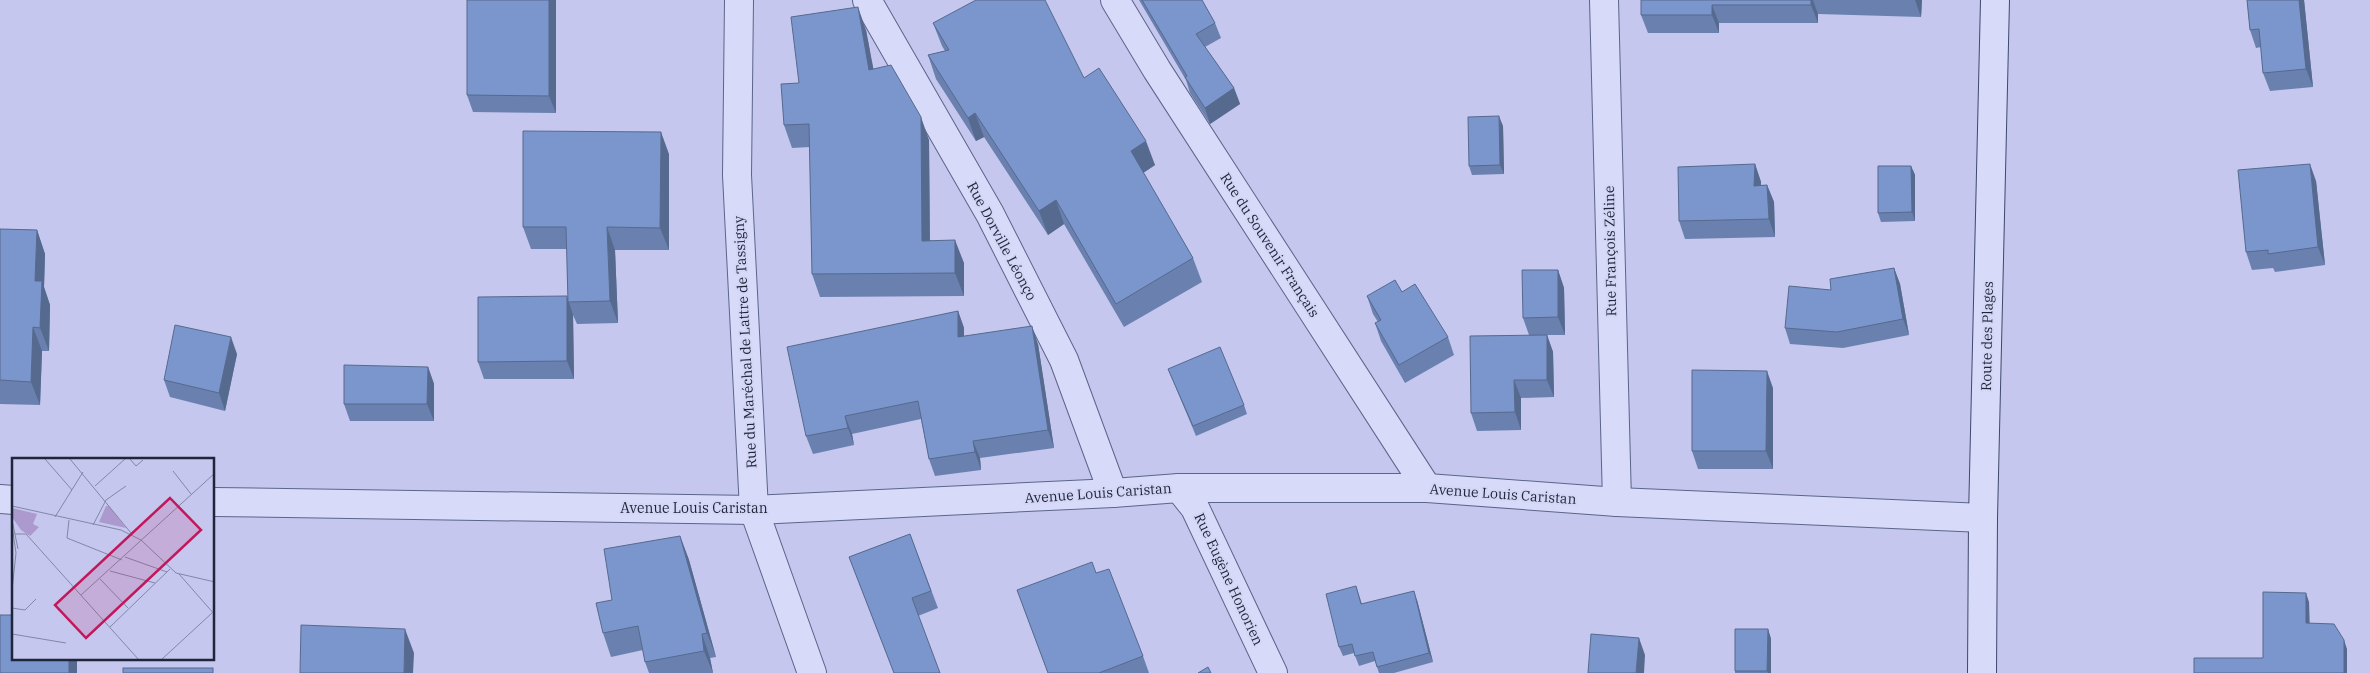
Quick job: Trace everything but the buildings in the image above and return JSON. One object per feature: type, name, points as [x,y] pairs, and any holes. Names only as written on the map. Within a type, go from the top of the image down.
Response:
[{"type":"street","name":"Rue du Maréchal de Lattre de Tassigny","points":[[739,0],[737,175],[754,510],[805,666]]},
{"type":"street","name":"Rue Dorville Léonço","points":[[867,0],[990,214],[1064,360],[1114,493]]},
{"type":"street","name":"Rue du Souvenir Français","points":[[1115,0],[1157,70],[1427,488]]},
{"type":"street","name":"Rue François Zéline","points":[[1604,0],[1617,502]]},
{"type":"street","name":"Route des Plages","points":[[1982,673],[1983,518],[1995,0]]},
{"type":"street","name":"Avenue Louis Caristan","points":[[215,502],[754,510],[1114,493],[1179,488],[1427,488],[1617,502],[1983,518]]},
{"type":"street","name":"Rue Eugène Honorien","points":[[1179,488],[1195,508],[1273,673]]}]
